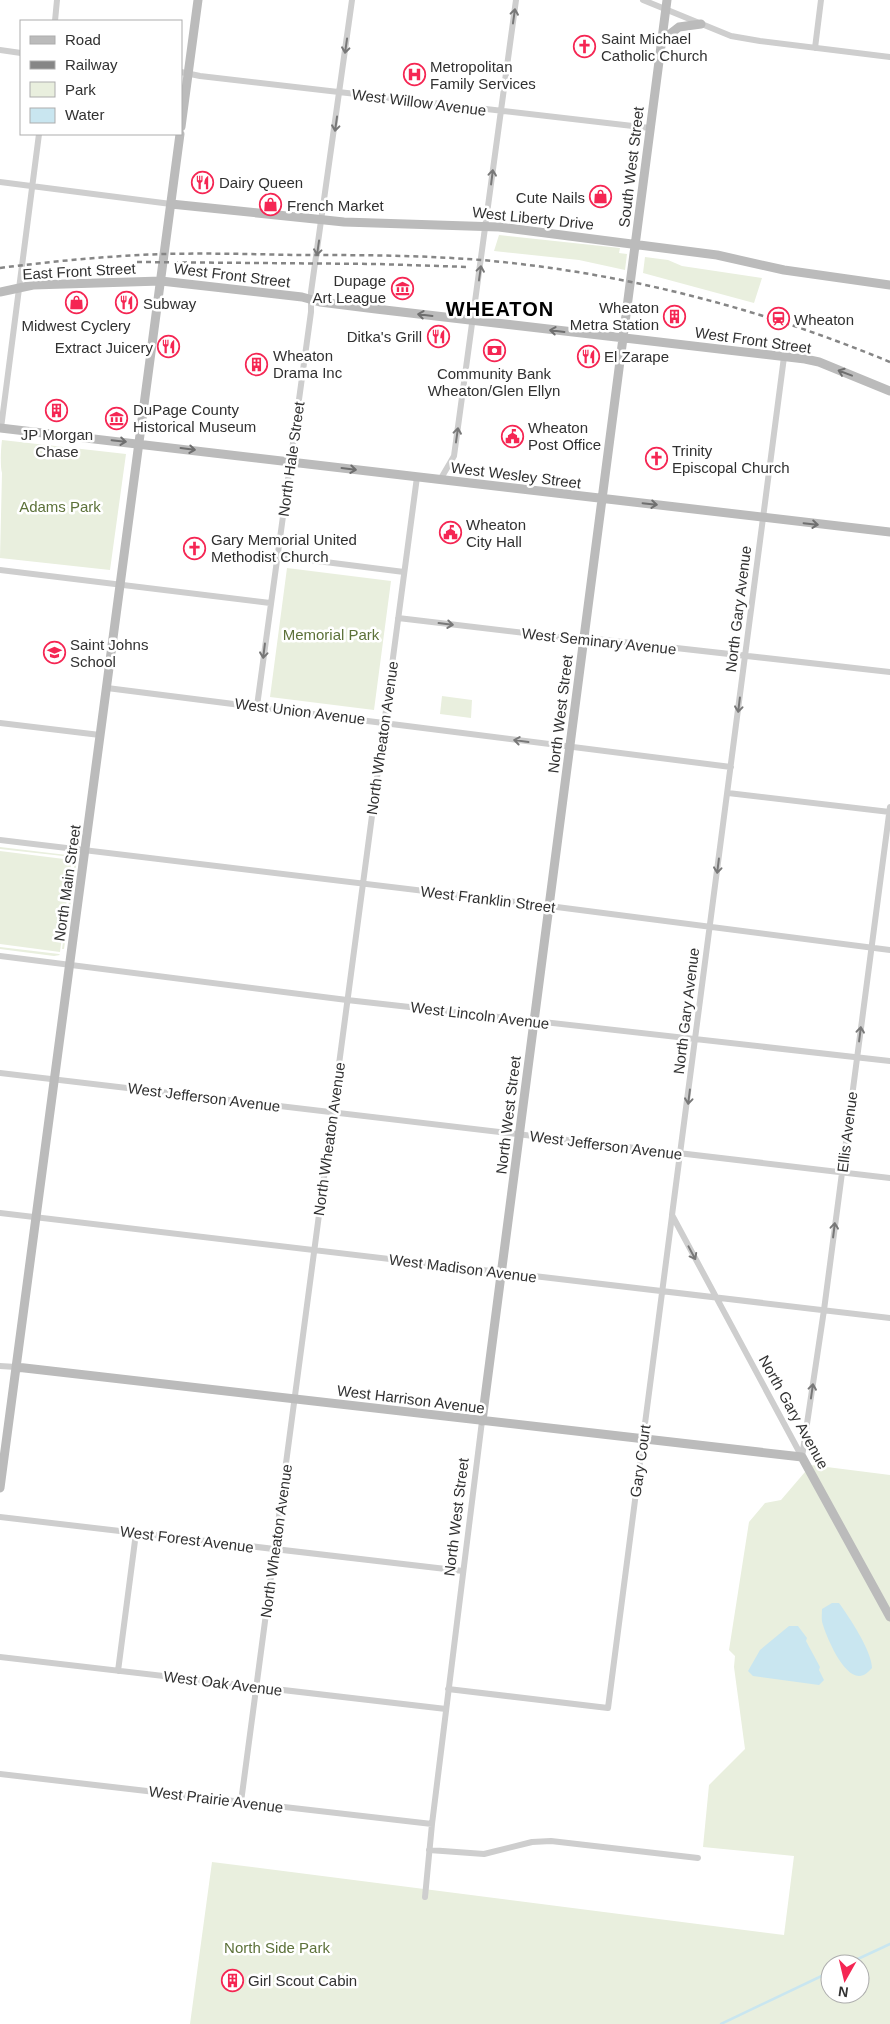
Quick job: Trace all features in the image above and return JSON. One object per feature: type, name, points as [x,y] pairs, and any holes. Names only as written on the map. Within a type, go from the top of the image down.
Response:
[{"type":"street","points":[[55,20],[57,0]]},
{"type":"street","points":[[182,114],[185,73],[198,0]]},
{"type":"street","name":"North Hale Street","points":[[257,706],[352,0]]},
{"type":"street","points":[[440,480],[454,456],[516,0]]},
{"type":"street","points":[[643,0],[666,5],[701,24],[741,38],[890,56]]},
{"type":"street","points":[[815,48],[821,0]]},
{"type":"street","name":"South West Street","points":[[623,338],[666,5]]},
{"type":"street","points":[[661,41],[679,28],[701,24]]},
{"type":"street","points":[[0,50],[20,53]]},
{"type":"street","name":"West Willow Avenue","points":[[185,73],[500,112],[650,128]]},
{"type":"street","points":[[1,428],[40,135]]},
{"type":"street","name":"North Main Street","points":[[0,1488],[180,135]]},
{"type":"street","points":[[0,182],[171,204]]},
{"type":"street","name":"West Liberty Drive","points":[[171,204],[322,220],[486,226],[717,255],[789,271],[890,285]]},
{"type":"street","name":"East Front Street","points":[[0,292],[33,284],[161,281]]},
{"type":"street","name":"West Front Street","points":[[161,281],[473,321],[819,362],[890,391]]},
{"type":"street","name":"North West Street","points":[[425,1897],[448,1689],[482,1421],[623,338]]},
{"type":"street","name":"North Gary Avenue","points":[[784,357],[672,1215],[890,1617]]},
{"type":"street","name":"West Wesley Street","points":[[1,428],[890,532]]},
{"type":"street","name":"North Wheaton Avenue","points":[[241,1802],[417,477]]},
{"type":"street","points":[[278,556],[404,572]]},
{"type":"street","points":[[0,570],[270,602]]},
{"type":"street","name":"West Seminary Avenue","points":[[398,618],[566,638],[584,638],[890,672]]},
{"type":"street","name":"West Union Avenue","points":[[107,688],[384,722],[570,748],[731,766]]},
{"type":"street","points":[[0,722],[100,735]]},
{"type":"street","points":[[728,793],[890,812]]},
{"type":"street","name":"Ellis Avenue","points":[[802,1457],[824,1310],[890,807]]},
{"type":"street","name":"West Franklin Street","points":[[0,840],[549,906],[890,950]]},
{"type":"street","name":"West Lincoln Avenue","points":[[0,956],[347,1000],[890,1062]]},
{"type":"street","name":"West Jefferson Avenue","points":[[0,1073],[890,1178]]},
{"type":"street","name":"West Madison Avenue","points":[[0,1213],[716,1299],[890,1318]]},
{"type":"street","name":"Gary Court","points":[[448,1689],[608,1708],[672,1215]]},
{"type":"street","points":[[0,1366],[16,1367]]},
{"type":"street","name":"West Harrison Avenue","points":[[16,1367],[802,1457]]},
{"type":"street","name":"West Forest Avenue","points":[[0,1517],[463,1571]]},
{"type":"street","points":[[118,1671],[136,1533]]},
{"type":"street","name":"West Oak Avenue","points":[[0,1657],[446,1709]]},
{"type":"street","name":"West Prairie Avenue","points":[[0,1774],[432,1824]]},
{"type":"street","points":[[429,1850],[484,1854],[532,1842],[551,1841],[698,1858]]},
{"type":"green space","points":[[499,235],[620,248],[619,253],[627,254],[625,270],[579,260],[494,251]]},
{"type":"green space","points":[[645,257],[668,260],[682,266],[762,278],[754,303],[643,273]]},
{"type":"green space","name":"Adams Park","points":[[2,440],[126,454],[110,570],[0,558]]},
{"type":"green space","name":"Memorial Park","points":[[287,568],[391,581],[374,710],[270,697]]},
{"type":"green space","points":[[442,696],[472,700],[471,718],[440,714]]},
{"type":"green space","points":[[0,847],[67,855],[72,857],[0,849]]},
{"type":"green space","points":[[0,851],[72,860],[60,952],[0,944]]},
{"type":"green space","points":[[75,860],[76,866],[64,949],[62,949]]},
{"type":"green space","points":[[0,947],[60,955],[54,956],[0,949]]},
{"type":"green space","name":"North Side Park","points":[[811,1465],[890,1475],[890,2024],[190,2024],[212,1862],[784,1935],[794,1856],[703,1847],[709,1785],[745,1749],[734,1667],[735,1656],[729,1650],[749,1522],[765,1503],[781,1500]]},
{"type":"water","points":[[832,1603],[839,1603],[859,1634],[868,1653],[872,1668],[863,1675],[859,1676],[847,1670],[836,1655],[828,1638],[822,1623],[822,1609]]},
{"type":"water","points":[[789,1626],[798,1626],[807,1638],[806,1641],[820,1667],[819,1670],[824,1680],[819,1685],[753,1676],[748,1671],[760,1650]]},
{"type":"waterway","points":[[868,1954],[890,1944]]},
{"type":"waterway","points":[[721,2024],[820,1977]]},
{"type":"railway","points":[[0,268],[102,257],[180,254],[388,256],[481,260],[586,273],[689,295],[791,325],[890,362]]},
{"type":"railway","points":[[137,262],[377,264],[469,267]]},
{"type":"place","name":"Saint Michael Catholic Church","points":[[585,47]]},
{"type":"place","name":"Metropolitan Family Services","points":[[414,75]]},
{"type":"place","name":"Dairy Queen","points":[[203,182]]},
{"type":"place","name":"Cute Nails","points":[[601,197]]},
{"type":"place","name":"French Market","points":[[271,205]]},
{"type":"place","name":"Dupage Art League","points":[[402,289]]},
{"type":"place","name":"Midwest Cyclery","points":[[76,302]]},
{"type":"place","name":"Subway","points":[[127,303]]},
{"type":"place","name":"Wheaton Metra Station","points":[[675,316]]},
{"type":"place","name":"Wheaton","points":[[778,319]]},
{"type":"place","name":"Ditka's Grill","points":[[438,336]]},
{"type":"place","name":"Extract Juicery","points":[[169,347]]},
{"type":"place","name":"Community Bank Wheaton/Glen Ellyn","points":[[494,350]]},
{"type":"place","name":"El Zarape","points":[[588,356]]},
{"type":"place","name":"Wheaton Drama Inc","points":[[257,364]]},
{"type":"place","name":"JP Morgan Chase","points":[[57,411]]},
{"type":"place","name":"DuPage County Historical Museum","points":[[117,418]]},
{"type":"place","name":"Wheaton Post Office","points":[[512,436]]},
{"type":"place","name":"Trinity Episcopal Church","points":[[656,459]]},
{"type":"place","name":"Wheaton City Hall","points":[[450,533]]},
{"type":"place","name":"Gary Memorial United Methodist Church","points":[[195,548]]},
{"type":"place","name":"Saint Johns School","points":[[54,653]]},
{"type":"place","name":"Girl Scout Cabin","points":[[232,1980]]},
{"type":"district","name":"WHEATON","points":[[500,309]]}]
